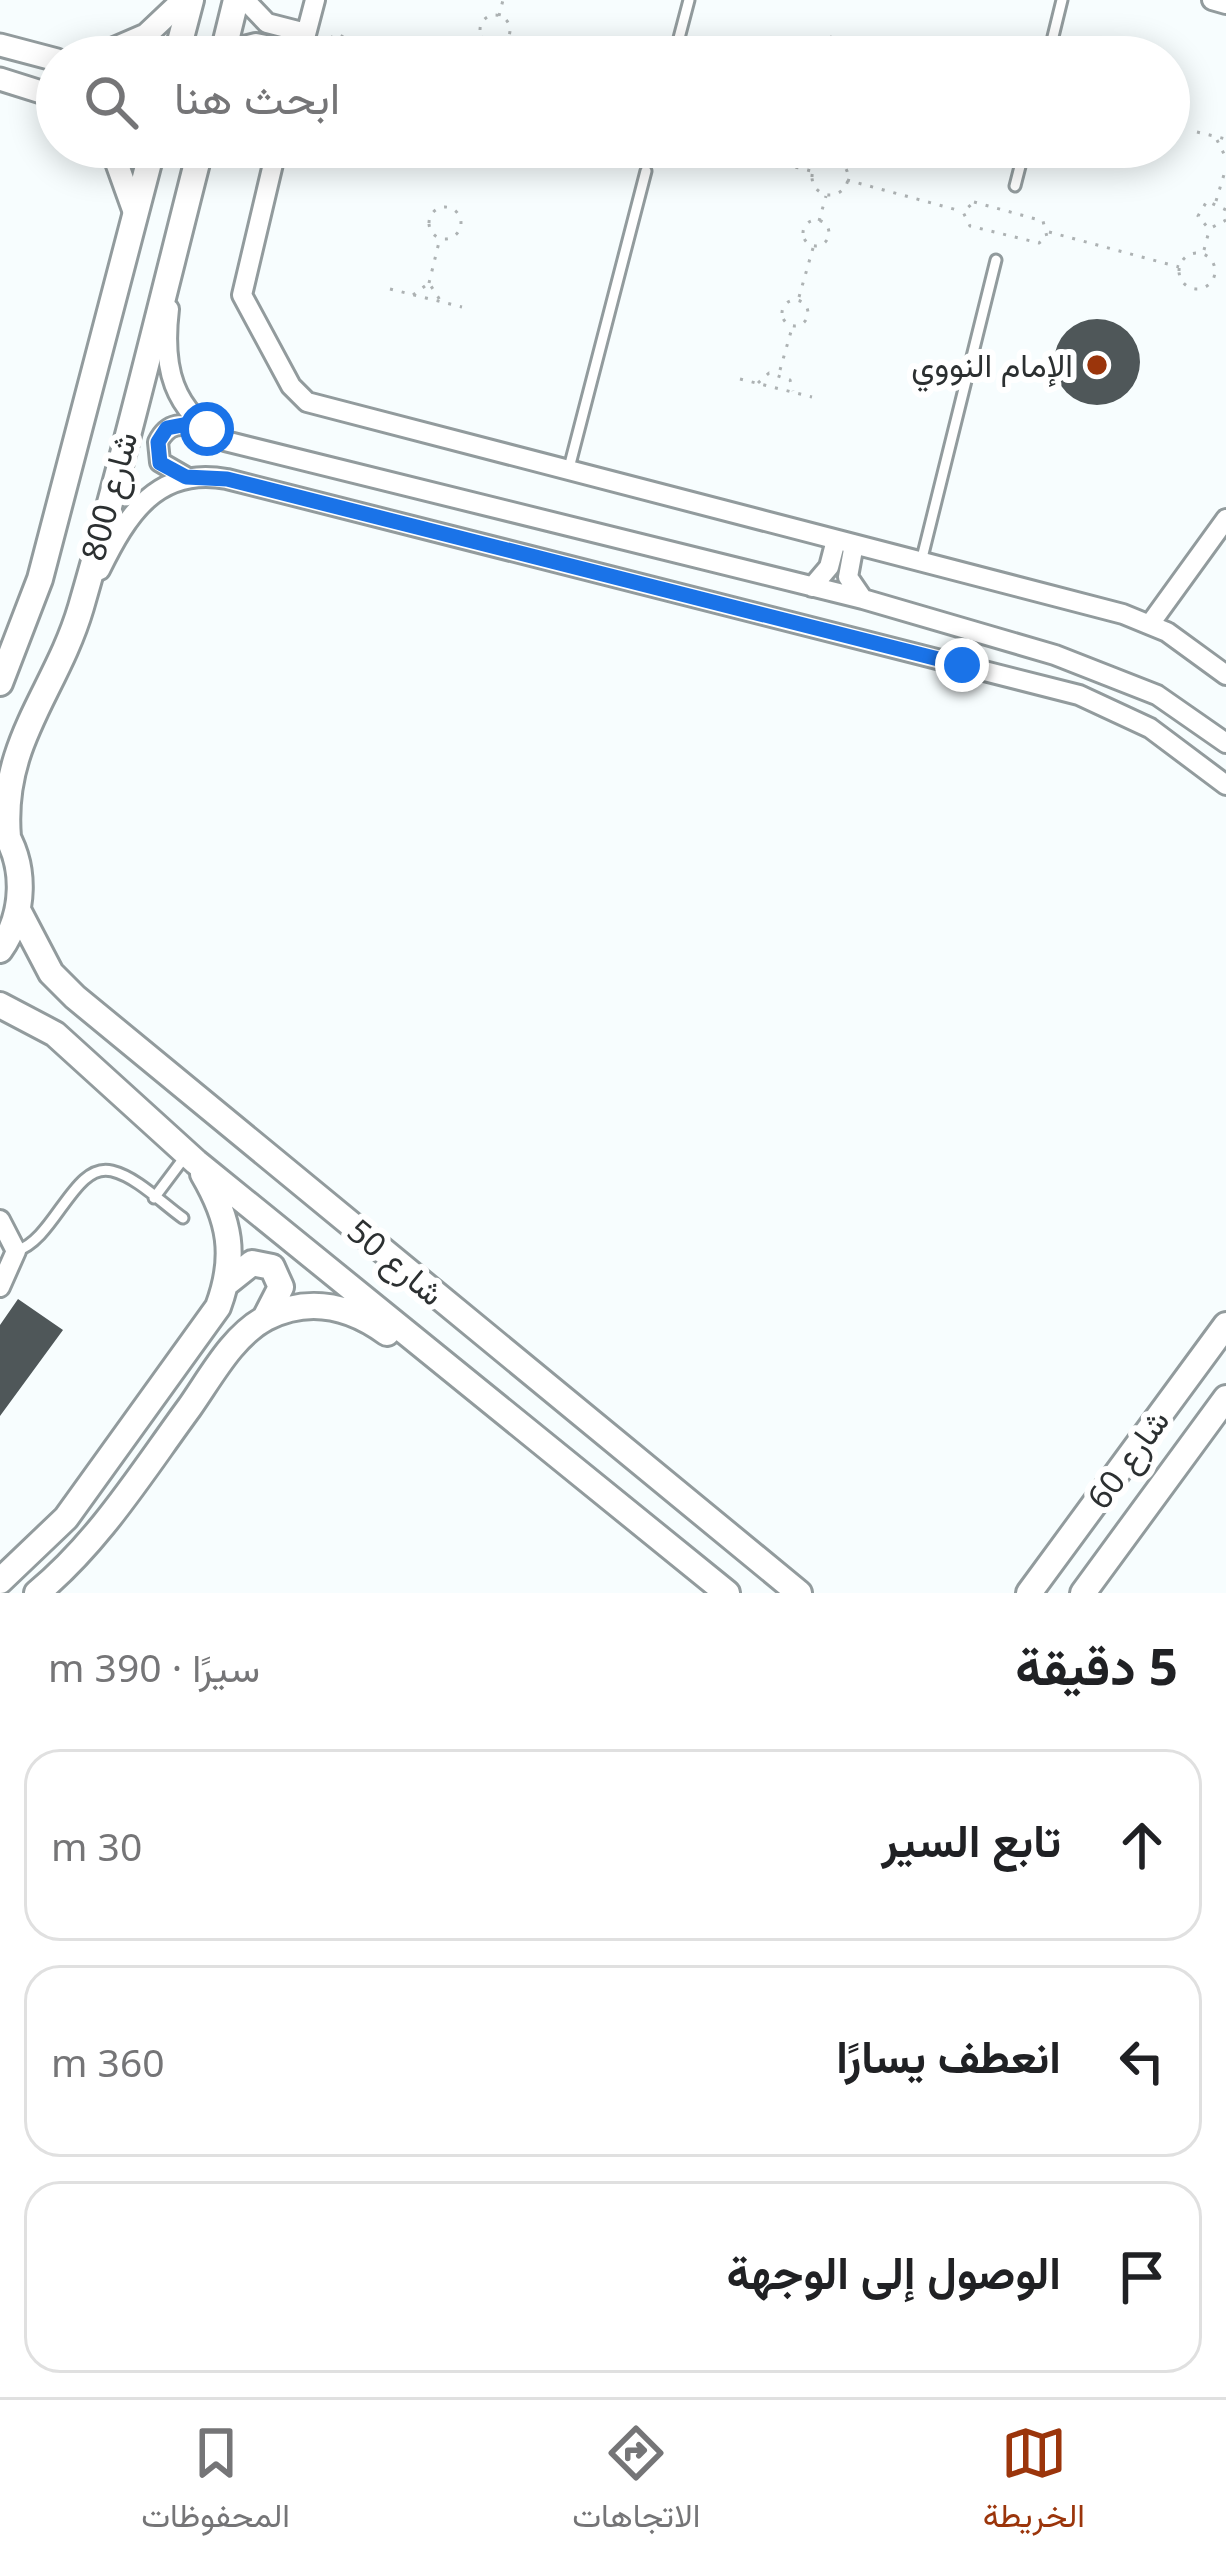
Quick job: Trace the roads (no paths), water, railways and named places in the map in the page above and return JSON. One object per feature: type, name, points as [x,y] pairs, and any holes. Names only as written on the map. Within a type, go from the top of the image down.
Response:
[{"type":"main road","points":[[180,36],[187,0]]},
{"type":"main road","points":[[227,36],[236,0]]},
{"type":"main road","name":"شارع 800","points":[[0,683],[40,579],[147,168]]},
{"type":"main road","name":"شارع 800","points":[[18,910],[21,886],[4,831],[15,746],[80,612],[196,168]]},
{"type":"main road","points":[[0,950],[18,910]]},
{"type":"main road","name":"شارع 50","points":[[18,910],[51,974],[75,997],[799,1593]]},
{"type":"main road","name":"شارع 50","points":[[0,1005],[55,1034],[192,1158],[728,1593]]},
{"type":"main road","points":[[0,1580],[66,1518],[204,1330],[227,1283],[231,1250],[226,1217],[192,1158]]},
{"type":"main road","points":[[227,1283],[251,1263],[272,1267],[281,1287],[265,1318]]},
{"type":"main road","points":[[37,1593],[111,1516],[233,1346],[265,1318],[290,1308],[350,1310],[469,1381]]},
{"type":"main road","name":"شارع 60","points":[[1029,1593],[1226,1325]]},
{"type":"main road","name":"شارع 60","points":[[1083,1593],[1226,1398]]},
{"type":"street","points":[[144,36],[187,0]]},
{"type":"street","points":[[245,0],[286,36]]},
{"type":"street","points":[[309,36],[315,0]]},
{"type":"street","points":[[1212,0],[1226,4]]},
{"type":"street","points":[[0,45],[36,54]]},
{"type":"street","points":[[0,79],[36,91]]},
{"type":"street","points":[[119,168],[135,214]]},
{"type":"street","points":[[272,168],[242,296],[296,392],[315,405],[1150,623],[1226,675]]},
{"type":"street","points":[[178,236],[165,351],[169,377],[190,415],[207,429]]},
{"type":"street","points":[[1226,743],[1157,694],[1105,670],[862,599],[247,447],[207,429],[178,424],[167,428],[158,442],[160,463],[186,477],[227,479],[1040,683],[1127,716],[1226,784]]},
{"type":"street","points":[[80,612],[128,515],[155,491],[186,477]]},
{"type":"street","points":[[1150,623],[1226,519]]},
{"type":"street","points":[[812,587],[845,542]]},
{"type":"street","points":[[845,542],[848,577],[862,599]]},
{"type":"street","points":[[0,1220],[16,1251],[0,1287]]},
{"type":"lane","points":[[680,36],[689,0]]},
{"type":"lane","points":[[1053,36],[1062,0]]},
{"type":"lane","points":[[1015,186],[1020,168]]},
{"type":"lane","points":[[568,470],[646,171]]},
{"type":"lane","points":[[921,562],[996,260]]},
{"type":"lane","points":[[154,1198],[192,1158]]},
{"type":"lane","points":[[16,1251],[40,1238],[84,1178],[97,1171],[119,1173],[183,1218]]},
{"type":"place","name":"الإمام النووي","points":[[1097,365]]}]
